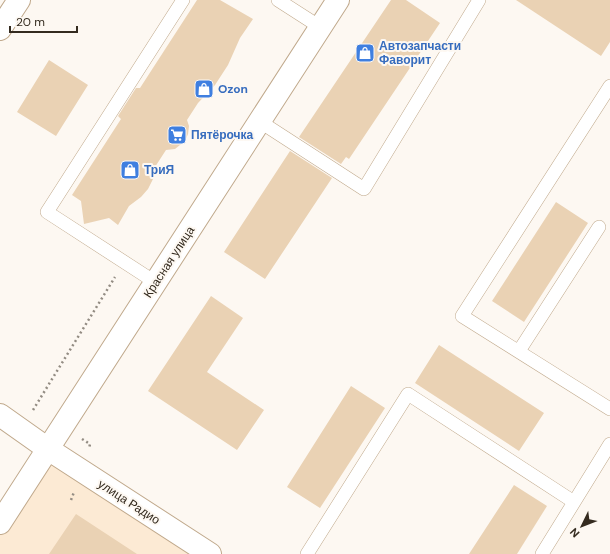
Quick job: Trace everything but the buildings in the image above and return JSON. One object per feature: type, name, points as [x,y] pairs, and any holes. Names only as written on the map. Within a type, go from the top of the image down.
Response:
[{"type":"main road","points":[[0,29],[19,0]]},
{"type":"main road","name":"Красная улица","points":[[0,523],[338,0]]},
{"type":"main road","name":"улица Радио","points":[[0,415],[48,449],[210,554]]},
{"type":"lane","points":[[155,282],[47,212],[183,0]]},
{"type":"lane","points":[[278,0],[320,27]]},
{"type":"lane","points":[[259,122],[364,189],[474,2]]},
{"type":"lane","points":[[610,86],[462,316],[610,409]]},
{"type":"lane","points":[[519,351],[599,227]]},
{"type":"lane","points":[[306,554],[408,394],[574,502]]},
{"type":"lane","points":[[542,554],[610,444]]},
{"type":"path","points":[[90,444],[32,410],[125,262]]},
{"type":"shaded area","points":[[48,449],[210,554],[0,554],[0,523]]},
{"type":"place","name":"Автозапчасти Фаворит","points":[[365,53]]},
{"type":"place","name":"Ozon","points":[[204,89]]},
{"type":"place","name":"Пятёрочка","points":[[177,135]]},
{"type":"place","name":"ТриЯ","points":[[130,170]]}]
